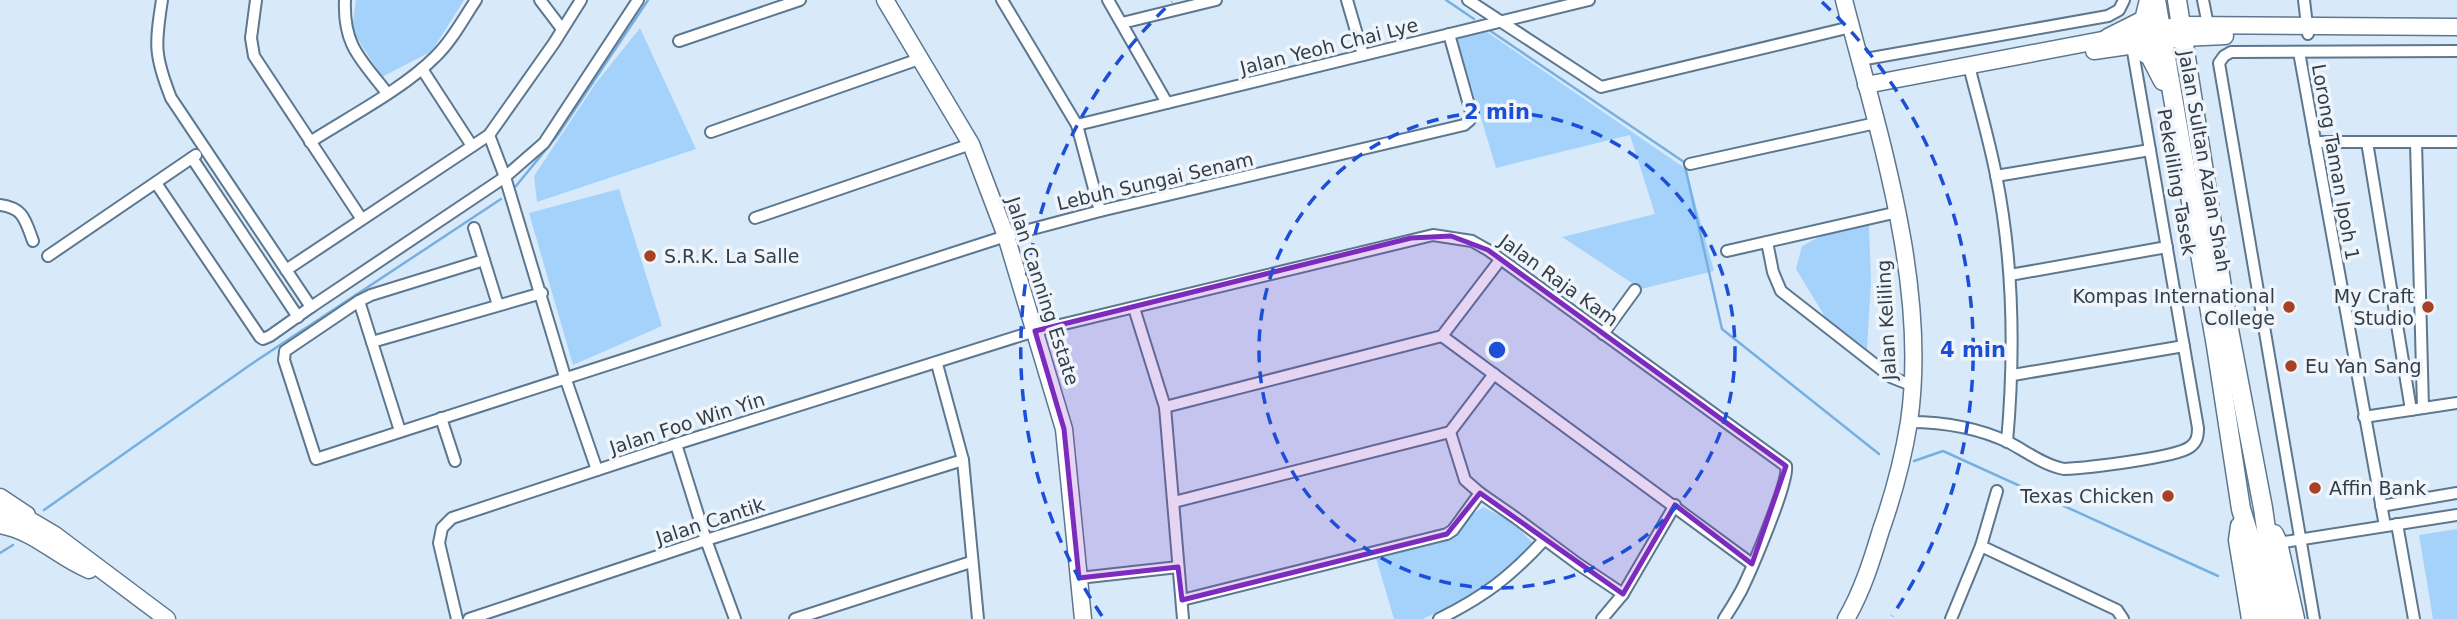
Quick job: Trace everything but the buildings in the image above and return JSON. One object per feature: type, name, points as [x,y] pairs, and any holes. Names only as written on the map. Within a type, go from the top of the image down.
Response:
[{"type":"main road","name":"Jalan Canning Estate","points":[[885,0],[971,144],[1006,236],[1064,429],[1083,619]]},
{"type":"main road","name":"Jalan Keliling","points":[[1844,0],[1898,212],[1912,338],[1909,422],[1890,505],[1869,568],[1846,619]]},
{"type":"main road","points":[[2108,38],[2144,20],[2149,0]]},
{"type":"main road","name":"Jalan Sultan Azlan Shah","points":[[2155,0],[2172,33],[2263,508],[2279,619]]},
{"type":"main road","name":"Jalan Sultan Azlan Shah","points":[[2177,0],[2172,33],[2174,103],[2241,509],[2251,541],[2265,619]]},
{"type":"main road","points":[[1868,91],[1970,71],[2132,46],[2208,25],[2457,33]]},
{"type":"main road","points":[[1970,71],[2108,38],[2172,33],[2457,27]]},
{"type":"main road","points":[[2132,46],[2154,61],[2174,103]]},
{"type":"main road","points":[[0,497],[167,619]]},
{"type":"main road","points":[[2263,508],[2278,543],[2295,619]]},
{"type":"main road","points":[[2241,509],[2238,540],[2251,619]]},
{"type":"main road","points":[[0,513],[33,522]]},
{"type":"main road","points":[[5,525],[33,535],[77,565],[111,579]]},
{"type":"street","points":[[162,0],[156,48],[160,72],[171,98],[311,307]]},
{"type":"street","points":[[256,0],[251,38],[254,56],[361,218]]},
{"type":"street","points":[[345,0],[349,41],[387,93]]},
{"type":"street","points":[[310,142],[422,69],[447,45],[476,0]]},
{"type":"street","points":[[540,0],[562,29]]},
{"type":"street","points":[[286,270],[489,135],[580,0]]},
{"type":"street","points":[[156,183],[260,337],[267,338],[505,177],[544,142],[638,0]]},
{"type":"street","points":[[679,41],[774,4],[800,0]]},
{"type":"street","points":[[1002,0],[1077,125],[1100,211]]},
{"type":"street","points":[[1108,0],[1167,103]]},
{"type":"street","points":[[1122,23],[1216,0]]},
{"type":"street","points":[[1347,0],[1363,55]]},
{"type":"street","points":[[1468,0],[1601,88],[1851,27]]},
{"type":"street","name":"Jalan Yeoh Chai Lye","points":[[1077,125],[1589,0]]},
{"type":"street","points":[[1860,60],[2108,16],[2119,10],[2124,0]]},
{"type":"street","points":[[2203,0],[2208,25]]},
{"type":"street","points":[[2304,0],[2307,30]]},
{"type":"street","points":[[2417,33],[2417,50]]},
{"type":"street","name":"Lebuh Sungai Senam","points":[[566,380],[1006,236],[1468,123],[1471,112],[1449,34]]},
{"type":"street","name":"Pekeliling Tasek","points":[[1909,422],[1962,425],[2007,442],[2053,467],[2064,469],[2142,459],[2185,450],[2192,446],[2197,438],[2198,428],[2132,46]]},
{"type":"street","points":[[2314,619],[2219,63],[2231,52],[2457,51]]},
{"type":"street","name":"Lorong Taman Ipoh 1","points":[[2299,52],[2385,526]]},
{"type":"street","points":[[711,132],[922,58]]},
{"type":"street","points":[[422,69],[472,146]]},
{"type":"street","points":[[1970,71],[1996,176],[2010,275],[2013,375],[2007,442]]},
{"type":"street","points":[[1690,164],[1876,123]]},
{"type":"street","points":[[489,135],[505,177],[566,380],[597,470]]},
{"type":"street","points":[[2315,142],[2457,142]]},
{"type":"street","points":[[2367,142],[2411,410]]},
{"type":"street","points":[[2416,142],[2423,408]]},
{"type":"street","points":[[755,218],[971,144]]},
{"type":"street","points":[[48,256],[204,148]]},
{"type":"street","points":[[1996,176],[2150,150]]},
{"type":"street","points":[[192,158],[298,317]]},
{"type":"street","points":[[0,205],[16,208],[20,212],[33,241]]},
{"type":"street","points":[[1727,251],[1898,212]]},
{"type":"street","points":[[474,228],[498,305]]},
{"type":"street","name":"Jalan Raja Kam","points":[[1035,331],[1433,235],[1472,241],[1786,466],[1787,476],[1742,589],[1724,619]]},
{"type":"street","points":[[1767,242],[1773,272],[1781,291],[1891,377],[1911,385]]},
{"type":"street","points":[[2010,275],[2167,247]]},
{"type":"street","points":[[484,260],[371,295],[288,349],[284,357],[316,459],[566,380]]},
{"type":"street","points":[[1165,407],[1442,336],[1500,260]]},
{"type":"street","points":[[1603,334],[1634,290]]},
{"type":"street","points":[[372,342],[542,293]]},
{"type":"street","points":[[359,301],[400,431]]},
{"type":"street","points":[[1134,308],[1165,407],[1183,619]]},
{"type":"street","name":"Jalan Foo Win Yin","points":[[457,619],[439,542],[446,523],[460,515],[1035,331]]},
{"type":"street","points":[[1442,336],[1752,564]]},
{"type":"street","points":[[2013,375],[2184,346]]},
{"type":"street","points":[[937,364],[963,460],[978,619]]},
{"type":"street","points":[[1174,502],[1450,432],[1494,374]]},
{"type":"street","points":[[2364,417],[2457,402]]},
{"type":"street","points":[[441,418],[455,461]]},
{"type":"street","points":[[1450,432],[1465,480],[1544,540],[1623,594]]},
{"type":"street","points":[[676,444],[706,540],[735,619]]},
{"type":"street","name":"Jalan Cantik","points":[[469,619],[706,540],[963,460]]},
{"type":"street","points":[[1951,619],[1981,546],[1997,491]]},
{"type":"street","points":[[1182,600],[1447,534],[1453,530],[1480,493]]},
{"type":"street","points":[[2381,506],[2457,493]]},
{"type":"street","points":[[1602,619],[1623,594],[1675,505]]},
{"type":"street","points":[[2278,543],[2457,515]]},
{"type":"street","points":[[2398,524],[2414,619]]},
{"type":"street","points":[[1439,619],[1482,597],[1517,570],[1544,540]]},
{"type":"street","points":[[1981,546],[2117,610],[2123,619]]},
{"type":"street","points":[[795,619],[971,562]]},
{"type":"street","points":[[1079,578],[1178,567]]},
{"type":"highlighted area","points":[[1451,236],[1488,250],[1786,466],[1752,564],[1675,505],[1623,594],[1480,493],[1447,534],[1182,600],[1178,567],[1079,578],[1064,429],[1035,331],[1411,238]]},
{"type":"shaded area","points":[[356,0],[464,0],[432,51],[382,77],[352,30]]},
{"type":"shaded area","points":[[640,28],[696,149],[537,202],[534,176],[596,83]]},
{"type":"shaded area","points":[[1487,32],[1686,169],[1714,271],[1641,289],[1562,237],[1655,214],[1630,135],[1496,168],[1457,38]]},
{"type":"shaded area","points":[[619,189],[662,326],[573,365],[529,213]]},
{"type":"shaded area","points":[[1869,225],[1871,282],[1867,349],[1827,320],[1796,269],[1802,246],[1836,228]]},
{"type":"shaded area","points":[[1483,507],[1511,521],[1533,543],[1494,581],[1463,602],[1422,619],[1394,619],[1376,558],[1430,544]]},
{"type":"shaded area","points":[[2457,529],[2457,619],[2433,619],[2419,535]]},
{"type":"waterway","points":[[516,186],[557,136],[648,0]]},
{"type":"waterway","points":[[1446,0],[1474,19]]},
{"type":"waterway","points":[[1489,30],[1684,162],[1722,329],[1879,454]]},
{"type":"waterway","points":[[44,510],[250,365],[501,199]]},
{"type":"waterway","points":[[1914,461],[1943,451],[2218,576]]},
{"type":"waterway","points":[[0,553],[13,545]]},
{"type":"place","name":"S.R.K. La Salle","points":[[650,256]]},
{"type":"place","name":"Kompas International College","points":[[2289,307]]},
{"type":"place","name":"My Craft Studio","points":[[2428,307]]},
{"type":"place","name":"Eu Yan Sang","points":[[2291,366]]},
{"type":"place","name":"Affin Bank","points":[[2315,488]]},
{"type":"place","name":"Texas Chicken","points":[[2168,496]]}]
